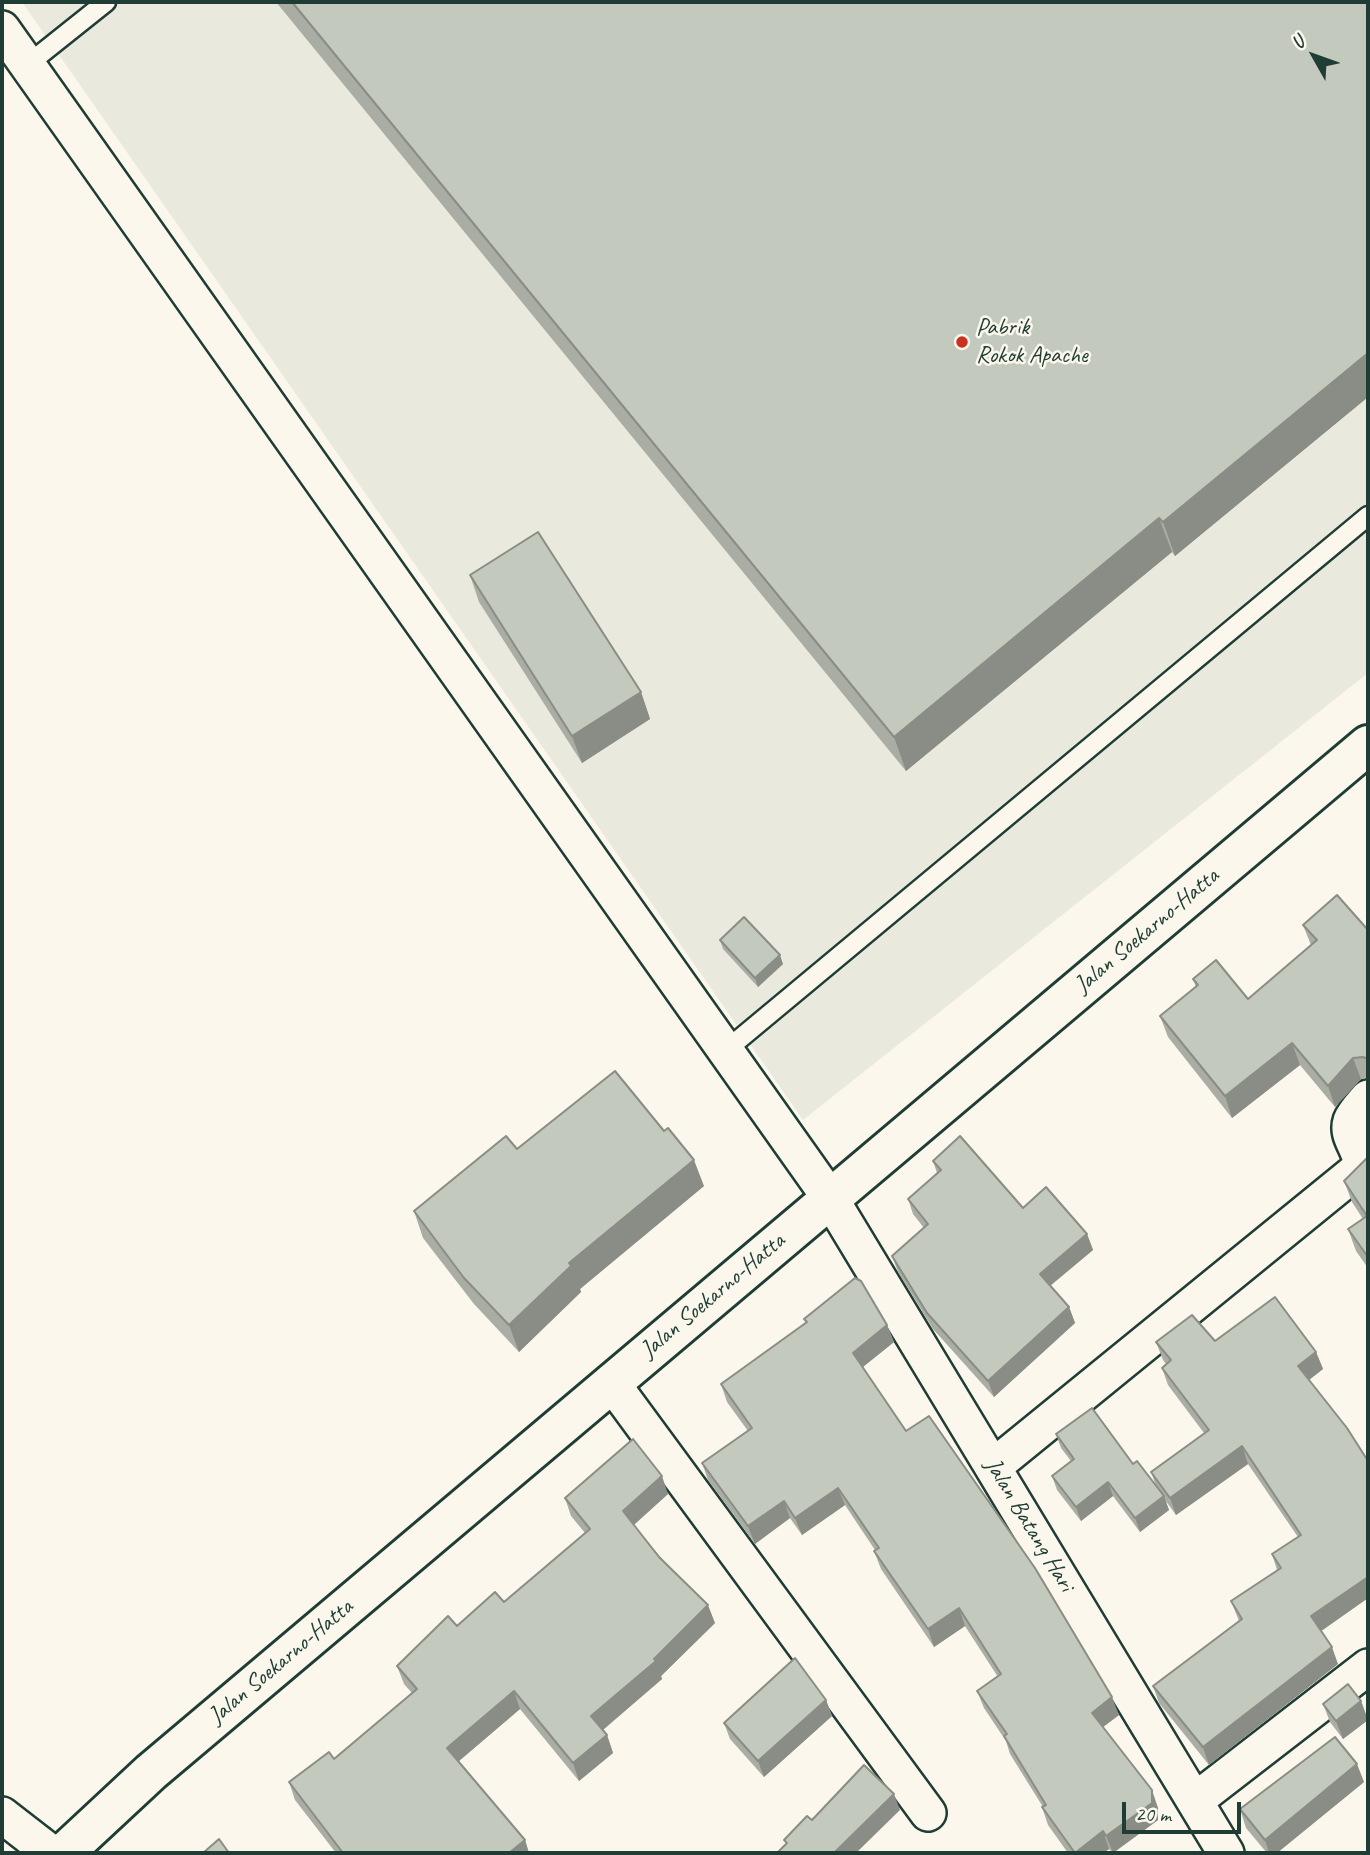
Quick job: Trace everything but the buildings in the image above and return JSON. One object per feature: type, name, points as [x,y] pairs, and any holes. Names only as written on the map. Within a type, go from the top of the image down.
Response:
[{"type":"main road","name":"Jalan Soekarno-Hatta","points":[[64,1853],[162,1763],[1368,745]]},
{"type":"street","name":"Jalan Batang Hari","points":[[2,29],[830,1198],[1226,1853]]},
{"type":"street","points":[[993,1466],[1359,1169],[1362,1158],[1350,1134],[1351,1120],[1368,1098]]},
{"type":"street","points":[[611,1382],[928,1813]]},
{"type":"street","points":[[1196,1800],[1368,1667]]},
{"type":"street","points":[[2,1815],[51,1853]]},
{"type":"lane","points":[[27,65],[106,2]]},
{"type":"lane","points":[[725,1051],[1368,516]]},
{"type":"shaded area","name":"Pabrik Rokok Apache","points":[[22,2],[1368,2],[1368,673],[803,1120]]},
{"type":"place","name":"Pabrik Rokok Apache","points":[[962,342]]}]
